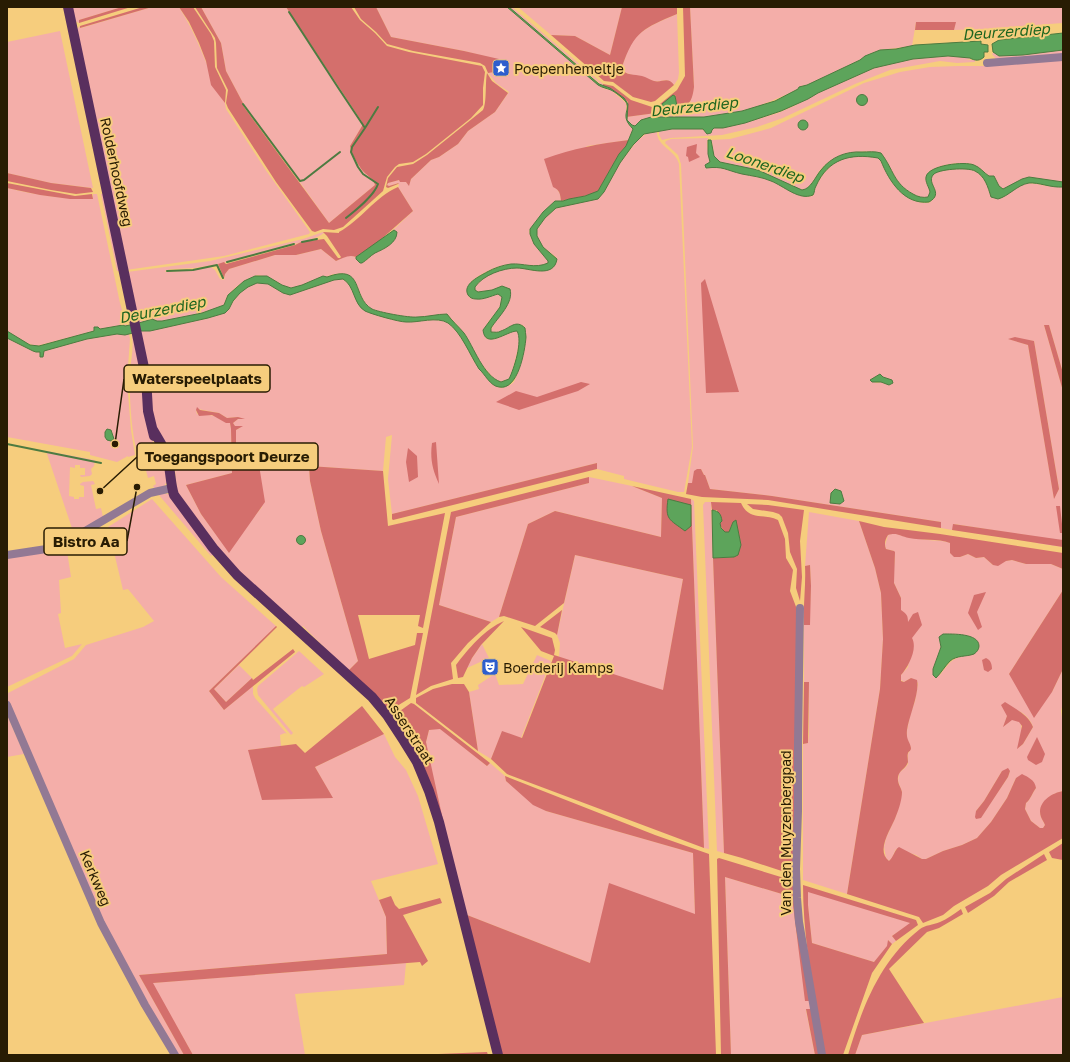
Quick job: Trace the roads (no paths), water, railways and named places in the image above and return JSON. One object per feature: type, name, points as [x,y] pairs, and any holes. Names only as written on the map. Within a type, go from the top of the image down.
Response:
[{"type":"main road","name":"Rolderhoofdweg","points":[[68,7],[138,339]]},
{"type":"main road","name":"Asserstraat","points":[[138,339],[146,376],[148,411],[155,442],[169,468],[174,495],[213,548],[237,575],[372,697],[387,715],[417,762],[439,822],[498,1055]]},
{"type":"street","points":[[987,63],[1063,57]]},
{"type":"street","points":[[7,555],[53,548],[63,544],[150,493],[172,488]]},
{"type":"street","name":"Van den Muyzenbergpad","points":[[800,608],[796,869],[797,898],[799,922],[822,1055]]},
{"type":"street","name":"Kerkweg","points":[[7,705],[101,923],[145,1005],[175,1055]]},
{"type":"waterway","points":[[289,12],[365,128],[352,147],[351,152],[363,174],[378,184],[369,198],[346,218]]},
{"type":"waterway","points":[[243,104],[300,181],[304,180],[340,152]]},
{"type":"waterway","points":[[365,128],[378,107]]},
{"type":"waterway","points":[[302,242],[317,239]]},
{"type":"waterway","points":[[227,262],[294,244]]},
{"type":"waterway","points":[[167,271],[193,270],[217,265],[223,278]]},
{"type":"waterway","points":[[7,444],[101,463]]},
{"type":"place","name":"Poepenhemeltje","points":[[501,68]]},
{"type":"place","name":"Waterspeelplaats","points":[[115,444]]},
{"type":"place","name":"Bistro Aa","points":[[137,487]]},
{"type":"place","name":"Toegangspoort Deurze","points":[[100,491]]},
{"type":"place","name":"Boerderij Kamps","points":[[490,667]]},
{"type":"water label","name":"Deurzerdiep","points":[[1006,31]]},
{"type":"water label","name":"Deurzerdiep","points":[[694,106]]},
{"type":"water label","name":"Loonerdiep","points":[[765,164]]},
{"type":"water label","name":"Deurzerdiep","points":[[162,309]]}]
